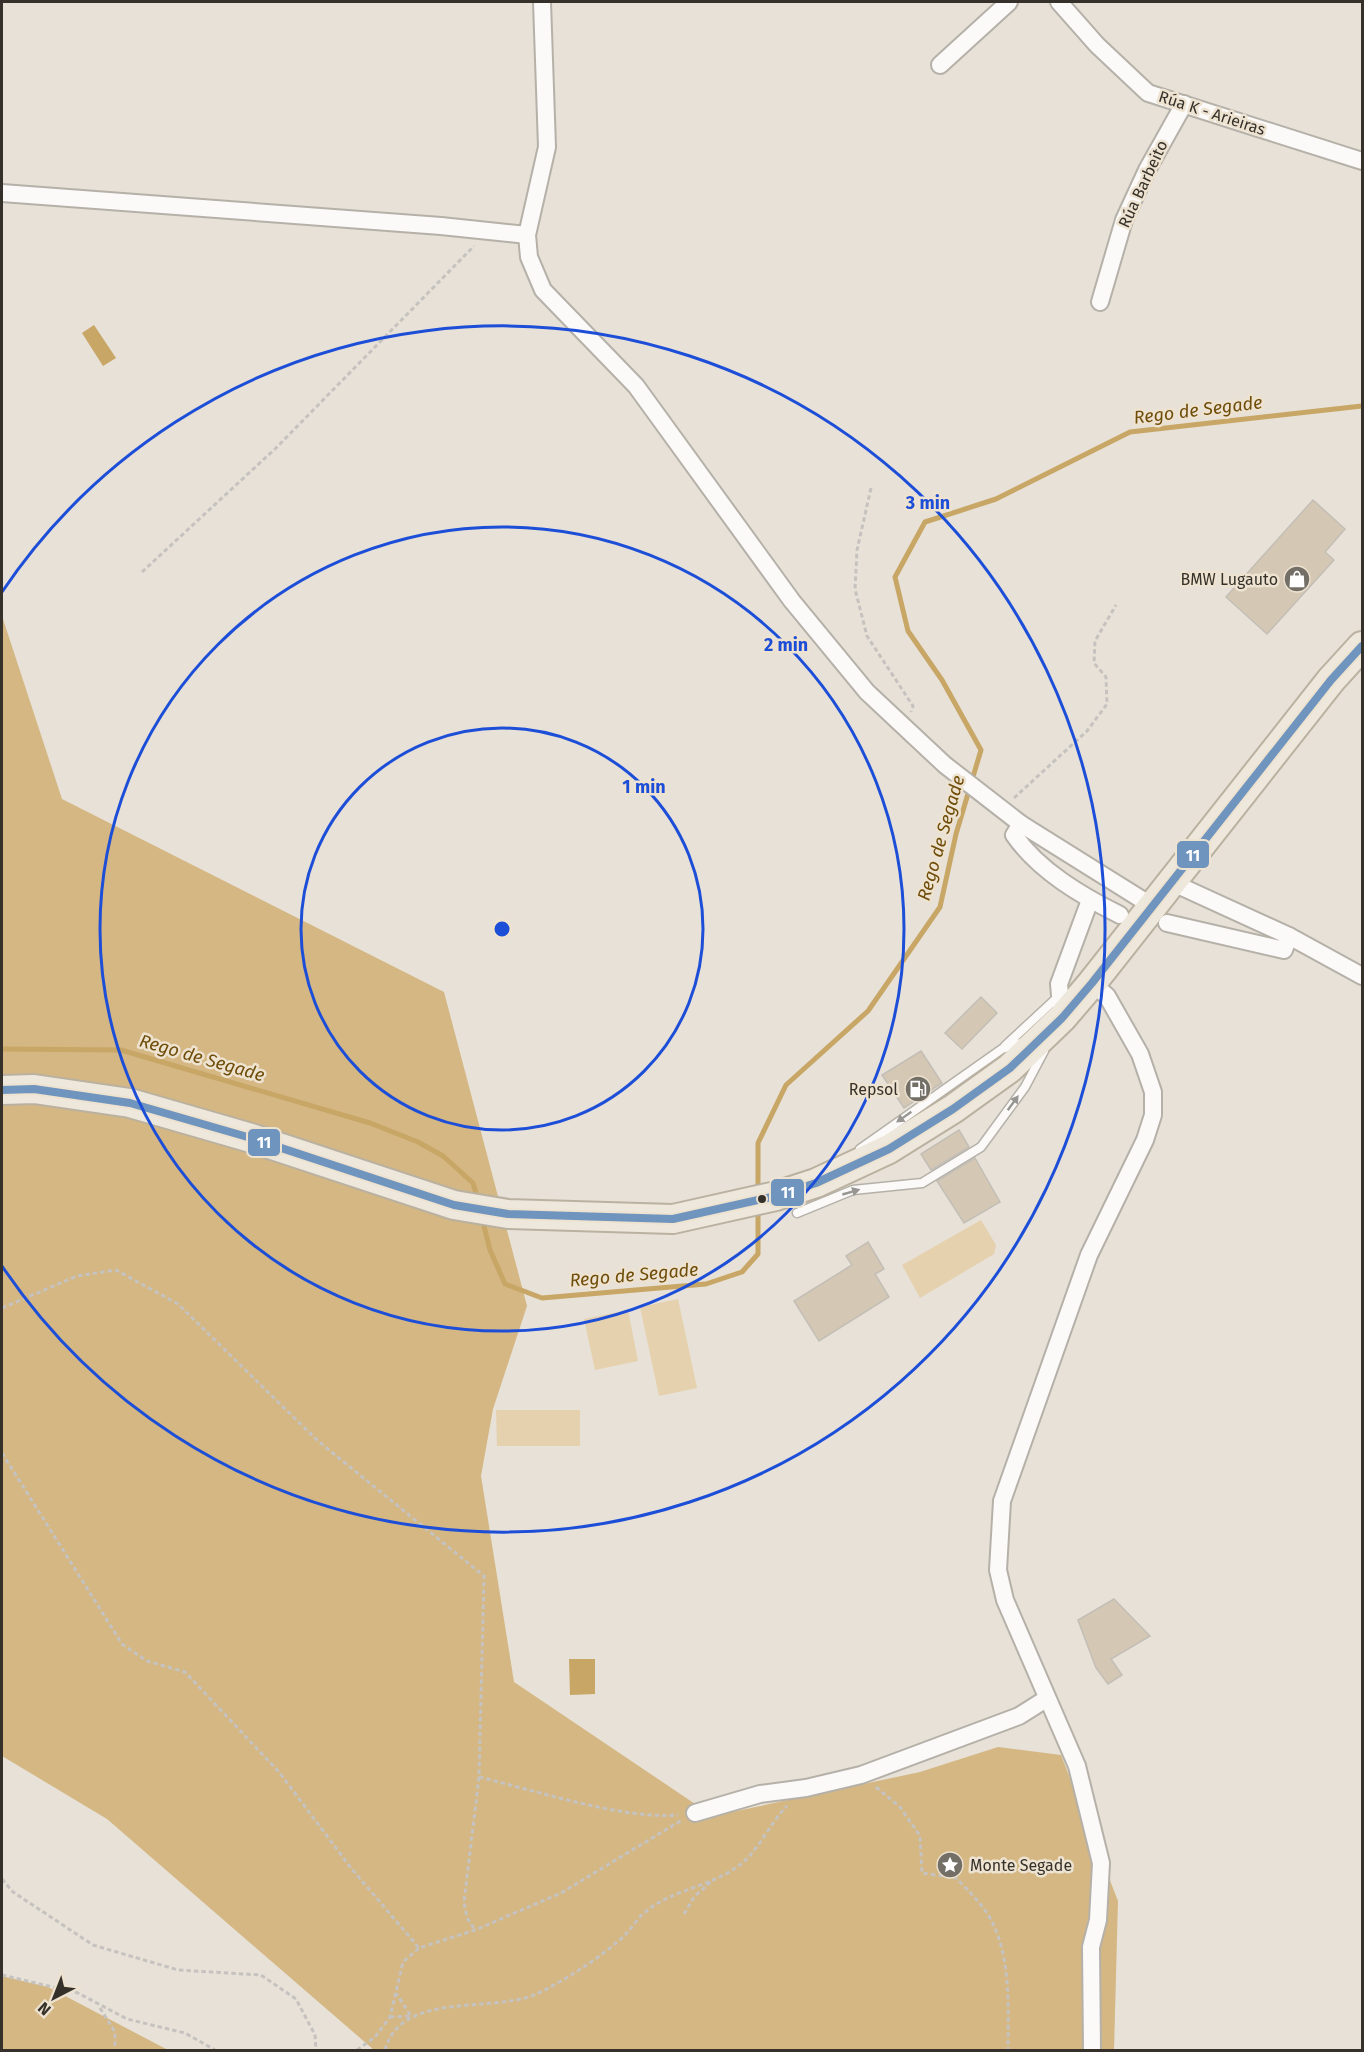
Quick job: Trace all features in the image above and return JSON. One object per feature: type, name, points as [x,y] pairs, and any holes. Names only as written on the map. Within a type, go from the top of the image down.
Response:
[{"type":"highway","points":[[2,1090],[34,1089],[130,1103],[251,1138],[454,1205],[508,1214],[673,1219],[776,1196],[816,1183],[888,1149],[952,1109],[1010,1068],[1055,1016],[1160,914],[1171,882],[1330,680],[1362,646]]},
{"type":"street","points":[[542,2],[547,147],[526,235],[530,257],[543,290],[636,386],[792,601],[867,692],[945,765],[1021,824],[1160,914],[1284,950],[1289,936]]},
{"type":"street","points":[[940,65],[1009,2]]},
{"type":"street","name":"Rúa K - Arieiras","points":[[1059,2],[1097,45],[1148,93],[1362,160]]},
{"type":"street","name":"Rúa Barbeito","points":[[1100,302],[1124,220],[1147,170],[1184,104]]},
{"type":"street","points":[[2,193],[526,235]]},
{"type":"street","points":[[1021,824],[1014,835],[1027,854],[1090,900],[1120,915]]},
{"type":"street","points":[[1171,882],[1289,936],[1362,976]]},
{"type":"street","points":[[1055,1016],[1059,984],[1090,900]]},
{"type":"street","points":[[1092,982],[1107,996],[1140,1054],[1153,1092],[1153,1115],[1145,1140],[1089,1255],[1002,1501],[998,1559],[1005,1600],[1077,1767],[1101,1863],[1098,1920],[1091,1947],[1092,2050]]},
{"type":"street","points":[[695,1813],[760,1794],[806,1788],[861,1775],[1019,1716],[1046,1699]]},
{"type":"lane","points":[[816,1183],[896,1122],[1002,1049],[1055,1016]]},
{"type":"lane","points":[[1002,1049],[1055,1016]]},
{"type":"lane","points":[[797,1213],[853,1190],[922,1183],[981,1147],[1025,1087],[1055,1016]]},
{"type":"path","points":[[142,572],[276,448],[464,260],[486,231]]},
{"type":"path","points":[[871,488],[857,550],[855,589],[867,636],[913,706],[904,727]]},
{"type":"path","points":[[1002,809],[1087,731],[1107,704],[1106,677],[1094,663],[1095,641],[1116,605]]},
{"type":"path","points":[[2,1308],[77,1276],[116,1270],[178,1304],[318,1441],[484,1576],[479,1777],[464,1902],[467,1918],[475,1930]]},
{"type":"path","points":[[2,1453],[122,1644],[147,1661],[185,1672],[279,1772],[351,1868],[419,1948]]},
{"type":"path","points":[[861,1775],[900,1807],[920,1836],[922,1873],[956,1878],[988,1915],[1000,1944],[1006,1982],[1008,2050]]},
{"type":"path","points":[[479,1777],[592,1804],[662,1816],[695,1813]]},
{"type":"path","points":[[390,2017],[411,2016],[433,2010],[533,1995],[575,1972],[625,1935],[645,1912],[735,1869],[758,1846],[783,1811],[806,1788]]},
{"type":"path","points":[[357,2050],[375,2037],[390,2017],[403,1962],[419,1948],[475,1930],[561,1893],[695,1813]]},
{"type":"path","points":[[684,1914],[694,1897],[716,1878]]},
{"type":"path","points":[[2,1879],[13,1892],[93,1945],[178,1970],[261,1975],[296,1999],[315,2036],[316,2050]]},
{"type":"path","points":[[2,1975],[78,1993],[127,2019],[184,2033],[215,2050]]},
{"type":"path","points":[[395,1993],[411,2016]]},
{"type":"path","points":[[99,2006],[115,2032],[115,2050]]},
{"type":"path","points":[[385,2050],[398,2028],[411,2016]]},
{"type":"shaded area","points":[[94,325],[116,358],[103,366],[82,333]]},
{"type":"shaded area","points":[[2,616],[62,799],[444,992],[527,1306],[493,1409],[481,1476],[514,1682],[713,1816],[920,1772],[998,1747],[1061,1755],[1118,1901],[1114,2050],[374,2050],[107,1819],[2,1756]]},
{"type":"shaded area","points":[[981,1220],[996,1245],[994,1254],[920,1298],[902,1265]]},
{"type":"shaded area","points":[[678,1299],[697,1388],[659,1396],[640,1307]]},
{"type":"shaded area","points":[[628,1310],[638,1361],[595,1370],[584,1319]]},
{"type":"shaded area","points":[[496,1410],[580,1410],[580,1446],[497,1446]]},
{"type":"shaded area","points":[[569,1659],[595,1659],[595,1694],[570,1695]]},
{"type":"shaded area","points":[[2,1976],[48,1987],[168,2050],[2,2050]]},
{"type":"building","points":[[1313,500],[1345,529],[1325,552],[1334,560],[1267,634],[1226,597]]},
{"type":"building","points":[[981,997],[997,1013],[962,1049],[945,1033]]},
{"type":"building","points":[[921,1051],[942,1083],[904,1108],[882,1075]]},
{"type":"building","points":[[959,1130],[969,1147],[931,1170],[921,1154]]},
{"type":"building","points":[[975,1158],[1000,1202],[964,1223],[937,1181]]},
{"type":"building","points":[[868,1242],[884,1269],[875,1274],[889,1297],[819,1341],[794,1301],[852,1265],[846,1256]]},
{"type":"building","points":[[1114,1599],[1150,1636],[1111,1659],[1122,1675],[1108,1684],[1096,1668],[1078,1620]]},
{"type":"waterway","name":"Rego de Segade","points":[[758,1191],[758,1143],[786,1085],[868,1011],[940,907],[956,834],[981,750],[942,680],[908,631],[895,577],[925,522],[996,499],[1130,432],[1362,406]]},
{"type":"waterway","name":"Rego de Segade","points":[[2,1049],[121,1050],[370,1123],[418,1142],[443,1156],[473,1183],[478,1200]]},
{"type":"waterway","name":"Rego de Segade","points":[[482,1218],[490,1250],[505,1284],[542,1298],[706,1284],[742,1272],[758,1254],[758,1209]]},
{"type":"transit line","name":"11","points":[[2,1090],[34,1089],[130,1103],[251,1138],[454,1205],[508,1214],[673,1219],[776,1196],[816,1183],[889,1149],[953,1109],[1010,1068],[1062,1018],[1331,680],[1362,646]]},
{"type":"place","name":"BMW Lugauto","points":[[1297,579]]},
{"type":"place","name":"Repsol","points":[[918,1089]]},
{"type":"place","name":"Monte Segade","points":[[950,1865]]}]
